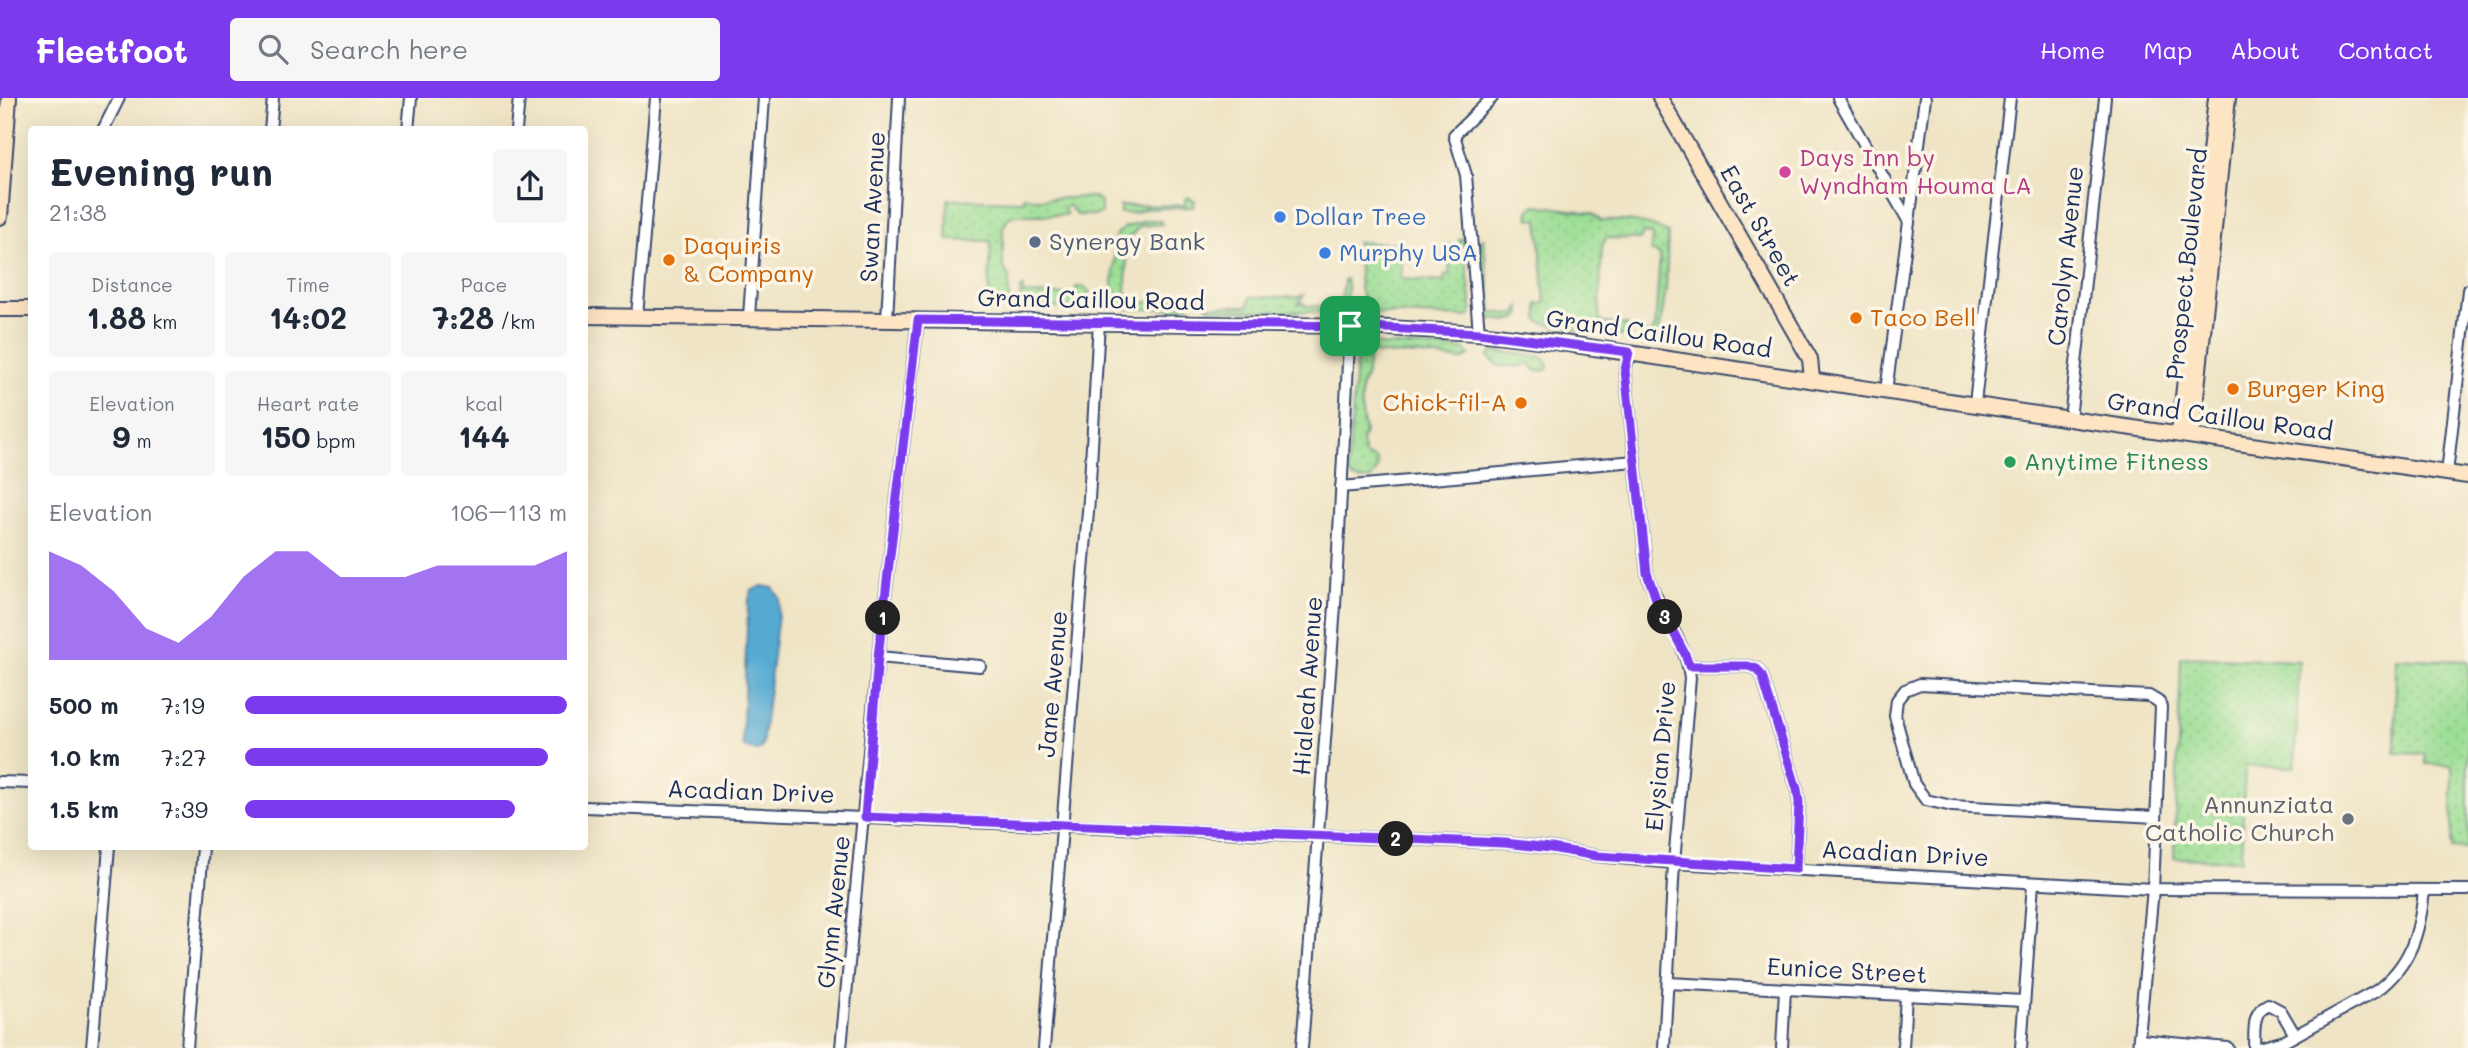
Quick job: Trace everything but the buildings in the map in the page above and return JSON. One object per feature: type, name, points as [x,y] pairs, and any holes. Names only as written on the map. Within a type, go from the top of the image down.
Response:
[{"type":"main road","points":[[0,216],[9,98]]},
{"type":"main road","name":"East Street","points":[[1660,98],[1810,359],[1812,379]]},
{"type":"main road","name":"Prospect Boulevard","points":[[2185,434],[2217,98]]},
{"type":"main road","name":"Prospect Boulevard","points":[[2185,434],[2228,98]]},
{"type":"main road","points":[[0,309],[28,309]]},
{"type":"main road","name":"Grand Caillou Road","points":[[588,316],[1350,326],[1479,333],[1629,352],[2468,476]]},
{"type":"street","points":[[105,126],[119,98]]},
{"type":"street","points":[[270,126],[273,98]]},
{"type":"street","points":[[408,126],[411,98]]},
{"type":"street","points":[[516,126],[519,98]]},
{"type":"street","points":[[637,316],[656,98]]},
{"type":"street","points":[[749,317],[764,98]]},
{"type":"street","name":"Swan Avenue","points":[[887,319],[900,98]]},
{"type":"street","points":[[1479,333],[1466,175],[1454,135],[1492,98]]},
{"type":"street","points":[[1838,98],[1909,222]]},
{"type":"street","points":[[1886,391],[1925,98]]},
{"type":"street","points":[[1975,403],[2010,98]]},
{"type":"street","name":"Carolyn Avenue","points":[[2070,419],[2105,98]]},
{"type":"street","points":[[2447,473],[2468,290]]},
{"type":"street","name":"Glynn Avenue","points":[[841,1048],[865,817],[878,657],[918,320]]},
{"type":"street","name":"Jane Avenue","points":[[1044,1048],[1089,499],[1099,322]]},
{"type":"street","name":"Hialeah Avenue","points":[[1302,1048],[1350,326]]},
{"type":"street","name":"Elysian Drive","points":[[1629,352],[1625,370],[1650,583],[1689,666],[1690,686],[1674,863],[1664,1048]]},
{"type":"street","points":[[1341,487],[1635,461]]},
{"type":"street","points":[[878,657],[980,666]]},
{"type":"street","points":[[1689,666],[1748,666],[1757,669],[1762,676],[1797,789],[1799,802],[1796,869]]},
{"type":"street","points":[[2156,817],[1952,806],[1926,800],[1914,784],[1894,711],[1897,701],[1905,690],[1920,684],[2156,698],[2161,707],[2153,889],[2138,1044],[2228,1048]]},
{"type":"street","points":[[0,782],[28,783]]},
{"type":"street","name":"Acadian Drive","points":[[588,807],[1505,843],[1674,863],[2153,889],[2468,890]]},
{"type":"street","points":[[92,1048],[109,850]]},
{"type":"street","points":[[187,1048],[203,850]]},
{"type":"street","points":[[2021,1048],[2033,883]]},
{"type":"street","points":[[2295,1035],[2281,1011],[2268,1004],[2258,1012],[2257,1048],[2276,1044],[2295,1035],[2376,991],[2397,972],[2416,941],[2424,890]]},
{"type":"street","name":"Eunice Street","points":[[1668,983],[2024,1001]]},
{"type":"street","points":[[1782,1048],[1785,989]]},
{"type":"street","points":[[1903,1048],[1906,995]]},
{"type":"green space","points":[[1024,196],[1036,199],[1095,197],[1101,203],[1101,213],[1077,215],[1068,205],[1064,208],[1067,215],[1016,215],[1008,218],[1003,228],[1003,266],[1009,276],[1009,303],[1003,307],[988,307],[991,241],[947,240],[948,199],[1023,201]]},
{"type":"green space","points":[[1188,197],[1195,201],[1193,207],[1120,213],[1120,206],[1185,205],[1185,199]]},
{"type":"green space","points":[[1536,205],[1592,213],[1601,221],[1644,224],[1668,233],[1666,289],[1658,341],[1651,341],[1646,333],[1651,333],[1655,327],[1660,255],[1651,251],[1652,234],[1642,233],[1641,239],[1606,238],[1602,247],[1599,318],[1604,323],[1627,325],[1631,330],[1628,335],[1560,328],[1538,321],[1538,304],[1545,303],[1538,219],[1528,217],[1529,210]]},
{"type":"green space","points":[[1146,220],[1159,220],[1162,224],[1140,226],[1127,240],[1126,293],[1136,302],[1170,302],[1178,297],[1180,305],[1184,305],[1184,299],[1187,297],[1192,302],[1184,309],[1121,309],[1112,302],[1116,234]]},
{"type":"green space","points":[[1463,237],[1471,315],[1464,317],[1376,313],[1366,307],[1360,289],[1357,242],[1403,244],[1401,279],[1444,282],[1445,275],[1449,275],[1450,261],[1445,260],[1445,245],[1459,246],[1459,240]]},
{"type":"green space","points":[[1483,238],[1492,312],[1516,315],[1520,307],[1521,313],[1517,319],[1506,321],[1484,315],[1479,243]]},
{"type":"green space","points":[[1346,279],[1348,290],[1345,300],[1330,312],[1215,310],[1207,307],[1203,301],[1207,298],[1208,306],[1248,306],[1250,297],[1304,295],[1299,303],[1304,303],[1305,306],[1331,306],[1341,300]]},
{"type":"green space","points":[[1023,287],[1023,294],[1075,295],[1076,287],[1083,287],[1089,291],[1088,300],[1079,308],[1025,307],[1020,303],[1020,289]]},
{"type":"green space","points":[[1360,344],[1464,349],[1470,355],[1462,360],[1378,354],[1370,351],[1366,377],[1361,387],[1365,432],[1362,442],[1365,455],[1377,460],[1378,468],[1371,479],[1360,480],[1352,477],[1348,470]]},
{"type":"green space","points":[[1493,351],[1543,357],[1548,368],[1536,371],[1529,363],[1522,366],[1499,366],[1488,357]]},
{"type":"green space","points":[[2181,657],[2299,661],[2295,767],[2245,766],[2241,860],[2174,858]]},
{"type":"green space","points":[[2396,658],[2468,661],[2468,849],[2452,848],[2452,765],[2426,764],[2425,754],[2395,753]]},
{"type":"water","points":[[762,586],[773,588],[780,598],[762,747],[757,751],[744,747],[742,740],[748,605],[751,591]]},
{"type":"place","name":"Days Inn by Wyndham Houma LA","points":[[1785,172]]},
{"type":"place","name":"Dollar Tree","points":[[1280,217]]},
{"type":"place","name":"Synergy Bank","points":[[1035,242]]},
{"type":"place","name":"Murphy USA","points":[[1325,253]]},
{"type":"place","name":"Daquiris & Company","points":[[669,260]]},
{"type":"place","name":"Taco Bell","points":[[1856,318]]},
{"type":"place","name":"Burger King","points":[[2233,389]]},
{"type":"place","name":"Chick-fil-A","points":[[1521,403]]},
{"type":"place","name":"Anytime Fitness","points":[[2010,462]]},
{"type":"place","name":"Annunziata Catholic Church","points":[[2348,819]]},
{"type":"route","points":[[918,320],[1350,326],[1479,333],[1629,352],[1625,370],[1650,583],[1689,666],[1748,666],[1757,669],[1762,676],[1797,789],[1799,802],[1796,869],[1674,863],[1505,843],[865,817],[878,657],[918,320]]}]
